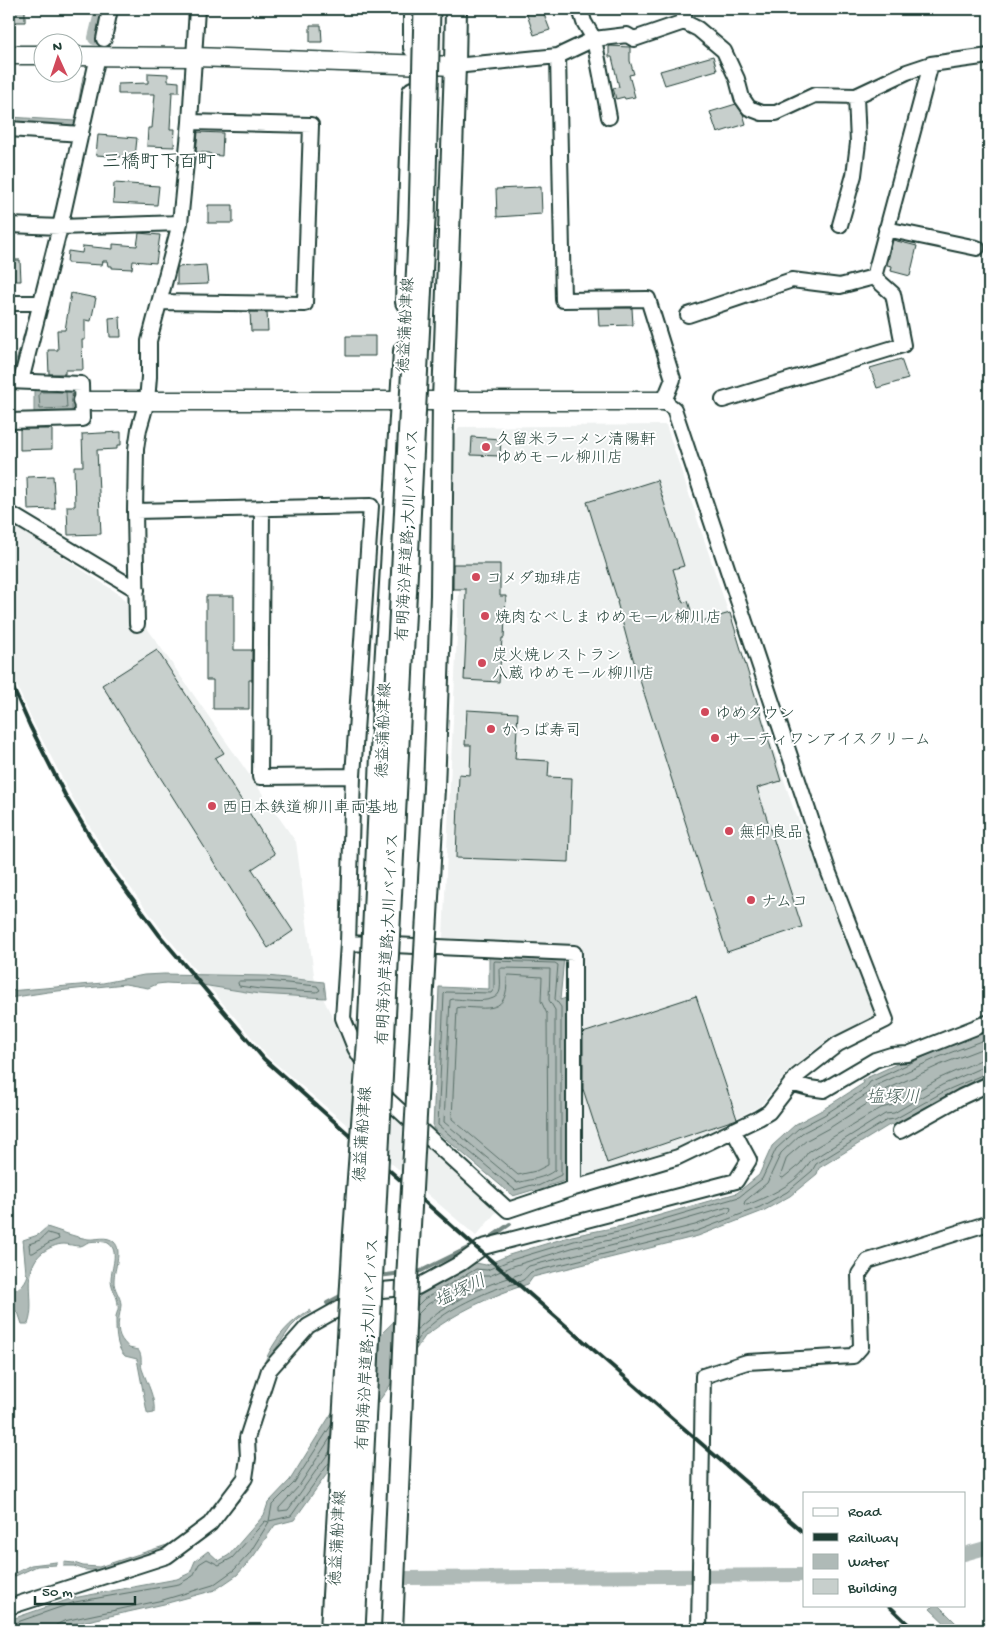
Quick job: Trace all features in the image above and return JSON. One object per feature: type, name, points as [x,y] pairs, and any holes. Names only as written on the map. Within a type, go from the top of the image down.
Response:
[{"type":"highway","name":"有明海沿岸道路;大川バイパス","points":[[352,1630],[422,220],[427,9]]},
{"type":"main road","name":"徳益蒲船津線","points":[[331,1630],[354,1233],[368,1041],[383,700],[404,346],[414,66],[414,9]]},
{"type":"main road","points":[[392,1630],[407,1280],[434,788],[441,595],[443,400],[456,9]]},
{"type":"street","points":[[104,39],[110,9]]},
{"type":"street","points":[[137,624],[136,449],[149,377],[149,342],[180,222],[190,122],[197,9]]},
{"type":"street","points":[[580,9],[584,22],[594,38],[609,116]]},
{"type":"street","points":[[82,56],[455,66],[558,56],[594,38],[627,35],[634,39],[684,15],[724,51],[737,79],[742,98],[749,108],[762,113],[776,113],[816,95],[856,96],[907,72],[931,64],[989,56]]},
{"type":"street","points":[[9,55],[32,55]]},
{"type":"street","points":[[9,421],[82,419],[81,384],[15,381],[41,303],[98,56]]},
{"type":"street","points":[[558,56],[563,300],[648,299],[672,379],[664,401]]},
{"type":"street","points":[[874,277],[931,64]]},
{"type":"street","points":[[840,225],[854,175],[858,143],[856,96]]},
{"type":"street","points":[[159,302],[305,304],[311,125],[190,122]]},
{"type":"street","points":[[9,129],[81,134]]},
{"type":"street","points":[[9,225],[60,227],[180,222]]},
{"type":"street","points":[[886,229],[977,248]]},
{"type":"street","points":[[688,315],[792,280],[840,286],[874,277]]},
{"type":"street","points":[[723,400],[903,345],[893,294],[874,277]]},
{"type":"street","points":[[9,303],[41,303]]},
{"type":"street","points":[[82,401],[664,401],[674,409],[829,873],[886,1020],[838,1044],[797,1076],[769,1112],[678,1157],[508,1210],[388,1100],[355,1048],[343,1018],[348,943],[354,776],[371,506],[135,510]]},
{"type":"street","points":[[262,508],[260,777],[354,776]]},
{"type":"street","points":[[9,513],[137,590]]},
{"type":"street","points":[[365,590],[390,589]]},
{"type":"street","points":[[348,943],[574,953],[574,1188]]},
{"type":"street","points":[[792,1083],[824,1090],[874,1060],[891,1055],[908,1054],[989,1022]]},
{"type":"street","points":[[900,1131],[960,1097],[989,1084]]},
{"type":"street","points":[[9,1606],[167,1556],[210,1524],[246,1478],[247,1438],[269,1370],[308,1326],[370,1291],[417,1287],[461,1263],[483,1247],[736,1181],[749,1160],[733,1130]]},
{"type":"street","points":[[699,1630],[703,1376],[747,1362],[853,1356],[860,1347],[859,1274],[868,1261],[989,1223]]},
{"type":"shaded area","points":[[666,425],[793,807],[845,928],[877,1019],[831,1037],[789,1070],[760,1106],[665,1154],[577,1181],[582,946],[443,938],[459,590],[444,588],[454,440],[459,427]]},
{"type":"shaded area","points":[[9,522],[119,594],[145,625],[296,842],[315,982],[370,1093],[498,1210],[476,1236],[268,1057],[164,933],[110,860],[72,797],[35,726],[9,669]]},
{"type":"water","points":[[99,9],[106,9],[99,37],[92,37]]},
{"type":"water","points":[[83,77],[88,78],[76,126],[9,122],[9,117],[75,121]]},
{"type":"water","points":[[30,313],[35,313],[19,368],[14,368]]},
{"type":"water","points":[[34,388],[72,390],[72,411],[70,414],[34,415]]},
{"type":"water","points":[[489,956],[564,958],[560,1000],[566,998],[567,1180],[548,1186],[547,1189],[536,1193],[533,1190],[513,1196],[433,1128],[439,987],[489,989]]},
{"type":"water","points":[[144,975],[267,976],[324,982],[326,998],[259,994],[202,985],[166,983],[148,988],[125,984],[9,998],[9,991],[103,983]]},
{"type":"water","name":"塩塚川","points":[[989,1026],[989,1076],[947,1095],[894,1126],[891,1124],[819,1168],[817,1174],[790,1196],[763,1211],[698,1236],[533,1277],[528,1284],[475,1305],[426,1335],[294,1520],[275,1525],[253,1557],[237,1575],[215,1590],[54,1630],[9,1630],[9,1620],[73,1598],[177,1579],[190,1573],[195,1561],[208,1551],[219,1561],[229,1555],[264,1515],[268,1503],[290,1480],[381,1334],[421,1295],[476,1263],[486,1265],[509,1255],[572,1236],[622,1226],[737,1193],[759,1175],[772,1146],[796,1124],[864,1083],[862,1080],[934,1047]]},
{"type":"water","points":[[47,1227],[83,1238],[108,1239],[117,1245],[118,1255],[114,1283],[121,1305],[118,1324],[119,1332],[129,1348],[140,1352],[142,1369],[152,1397],[154,1413],[148,1414],[147,1412],[137,1359],[125,1356],[119,1348],[116,1332],[118,1306],[111,1279],[114,1250],[108,1243],[88,1242],[82,1246],[61,1244],[43,1252],[36,1259],[32,1267],[30,1286],[31,1306],[28,1324],[22,1324],[18,1312],[9,1308],[9,1293],[21,1286],[28,1275],[26,1273],[23,1240],[38,1235]]},
{"type":"water","points":[[310,1310],[312,1312],[299,1319],[291,1327],[270,1357],[259,1384],[247,1430],[250,1487],[233,1508],[169,1548],[100,1570],[85,1570],[74,1566],[64,1566],[64,1562],[99,1567],[167,1545],[204,1525],[248,1475],[241,1458],[239,1442],[257,1382],[268,1354],[285,1330],[296,1319]]},
{"type":"water","points":[[56,1562],[56,1565],[37,1566],[9,1579],[9,1576],[31,1565]]},
{"type":"water","points":[[933,1606],[939,1606],[963,1630],[952,1630],[930,1609]]},
{"type":"building","points":[[9,9],[25,9],[25,22],[9,22]]},
{"type":"building","points":[[525,9],[542,9],[550,30],[534,35]]},
{"type":"building","points":[[310,25],[321,25],[322,42],[310,42]]},
{"type":"building","points":[[609,46],[630,47],[630,61],[634,74],[629,75],[635,97],[616,99],[613,88],[619,87],[612,57],[609,57]]},
{"type":"building","points":[[713,56],[717,70],[665,85],[660,71]]},
{"type":"building","points":[[148,73],[168,74],[168,81],[179,82],[179,92],[172,92],[170,129],[175,129],[174,147],[147,146],[148,128],[152,128],[155,94],[118,94],[118,84],[148,83]]},
{"type":"building","points":[[736,104],[743,114],[746,124],[717,133],[710,112]]},
{"type":"building","points":[[198,132],[223,133],[222,156],[196,152]]},
{"type":"building","points":[[98,135],[137,138],[135,158],[96,155]]},
{"type":"building","points":[[114,183],[159,186],[157,205],[113,203]]},
{"type":"building","points":[[541,187],[542,214],[497,217],[496,189]]},
{"type":"building","points":[[208,205],[233,205],[233,223],[208,223]]},
{"type":"building","points":[[139,233],[160,235],[156,263],[133,261],[132,269],[112,268],[112,266],[108,266],[107,261],[103,261],[102,265],[67,263],[68,251],[82,253],[83,246],[113,249],[113,244],[137,246]]},
{"type":"building","points":[[893,240],[917,246],[910,276],[891,271],[892,266],[887,265]]},
{"type":"building","points":[[9,260],[20,260],[21,281],[9,281]]},
{"type":"building","points":[[206,265],[208,284],[177,285],[177,267]]},
{"type":"building","points":[[71,293],[96,298],[91,321],[85,320],[85,340],[82,340],[83,370],[65,370],[65,374],[49,374],[48,350],[58,350],[57,330],[65,330]]},
{"type":"building","points":[[598,308],[632,308],[633,325],[599,326]]},
{"type":"building","points":[[250,312],[267,312],[268,331],[251,331]]},
{"type":"building","points":[[120,317],[121,337],[110,337],[109,318]]},
{"type":"building","points":[[346,336],[375,336],[375,356],[346,356]]},
{"type":"building","points":[[901,359],[908,379],[877,388],[870,368]]},
{"type":"building","points":[[20,429],[52,429],[52,449],[20,450]]},
{"type":"building","points":[[121,432],[121,445],[117,445],[117,449],[97,450],[101,534],[68,535],[67,506],[75,506],[74,466],[83,466],[82,434]]},
{"type":"building","name":"久留米ラーメン清陽軒 ゆめモール柳川店","points":[[472,437],[501,439],[500,456],[471,455]]},
{"type":"building","points":[[53,476],[55,509],[28,510],[27,477]]},
{"type":"building","points":[[657,480],[684,566],[673,569],[683,603],[688,601],[695,623],[730,613],[781,781],[757,788],[802,927],[727,952],[628,643],[618,602],[587,502]]},
{"type":"building","points":[[453,564],[500,564],[500,596],[506,596],[499,682],[464,680],[466,589],[453,589]]},
{"type":"building","points":[[206,596],[234,596],[234,650],[252,650],[252,680],[249,680],[249,709],[213,709],[213,680],[206,680]]},
{"type":"building","name":"西日本鉄道柳川車両基地","points":[[157,650],[224,753],[215,758],[275,854],[252,869],[293,931],[268,948],[102,685]]},
{"type":"building","points":[[467,710],[518,713],[515,759],[549,761],[548,777],[572,778],[569,862],[456,858],[459,774],[470,775],[471,745],[465,745]]},
{"type":"building","points":[[696,996],[737,1119],[607,1163],[583,1089],[583,1033]]},
{"type":"waterway","points":[[95,38],[102,9]]},
{"type":"waterway","points":[[487,1240],[510,1224]]},
{"type":"waterway","points":[[414,1272],[421,1271],[480,1242]]},
{"type":"waterway","points":[[379,1276],[402,1273]]},
{"type":"waterway","points":[[327,1303],[344,1294]]},
{"type":"waterway","points":[[966,1553],[989,1547]]},
{"type":"waterway","points":[[406,1578],[803,1575]]},
{"type":"railway","points":[[9,679],[30,726],[66,797],[106,863],[160,936],[264,1059],[479,1250],[803,1532]]},
{"type":"railway","points":[[889,1606],[914,1630]]},
{"type":"place","name":"久留米ラーメン清陽軒 ゆめモール柳川店","points":[[486,447]]},
{"type":"place","name":"コメダ珈琲店","points":[[476,577]]},
{"type":"place","name":"焼肉なべしま ゆめモール柳川店","points":[[485,616]]},
{"type":"place","name":"炭火焼レストラン 八蔵 ゆめモール柳川店","points":[[482,663]]},
{"type":"place","name":"ゆめタウン","points":[[705,712]]},
{"type":"place","name":"かっぱ寿司","points":[[491,729]]},
{"type":"place","name":"サーティワンアイスクリーム","points":[[715,738]]},
{"type":"place","name":"西日本鉄道柳川車両基地","points":[[212,806]]},
{"type":"place","name":"無印良品","points":[[729,831]]},
{"type":"place","name":"ナムコ","points":[[751,900]]},
{"type":"district","name":"三橋町下百町","points":[[159,160]]}]
